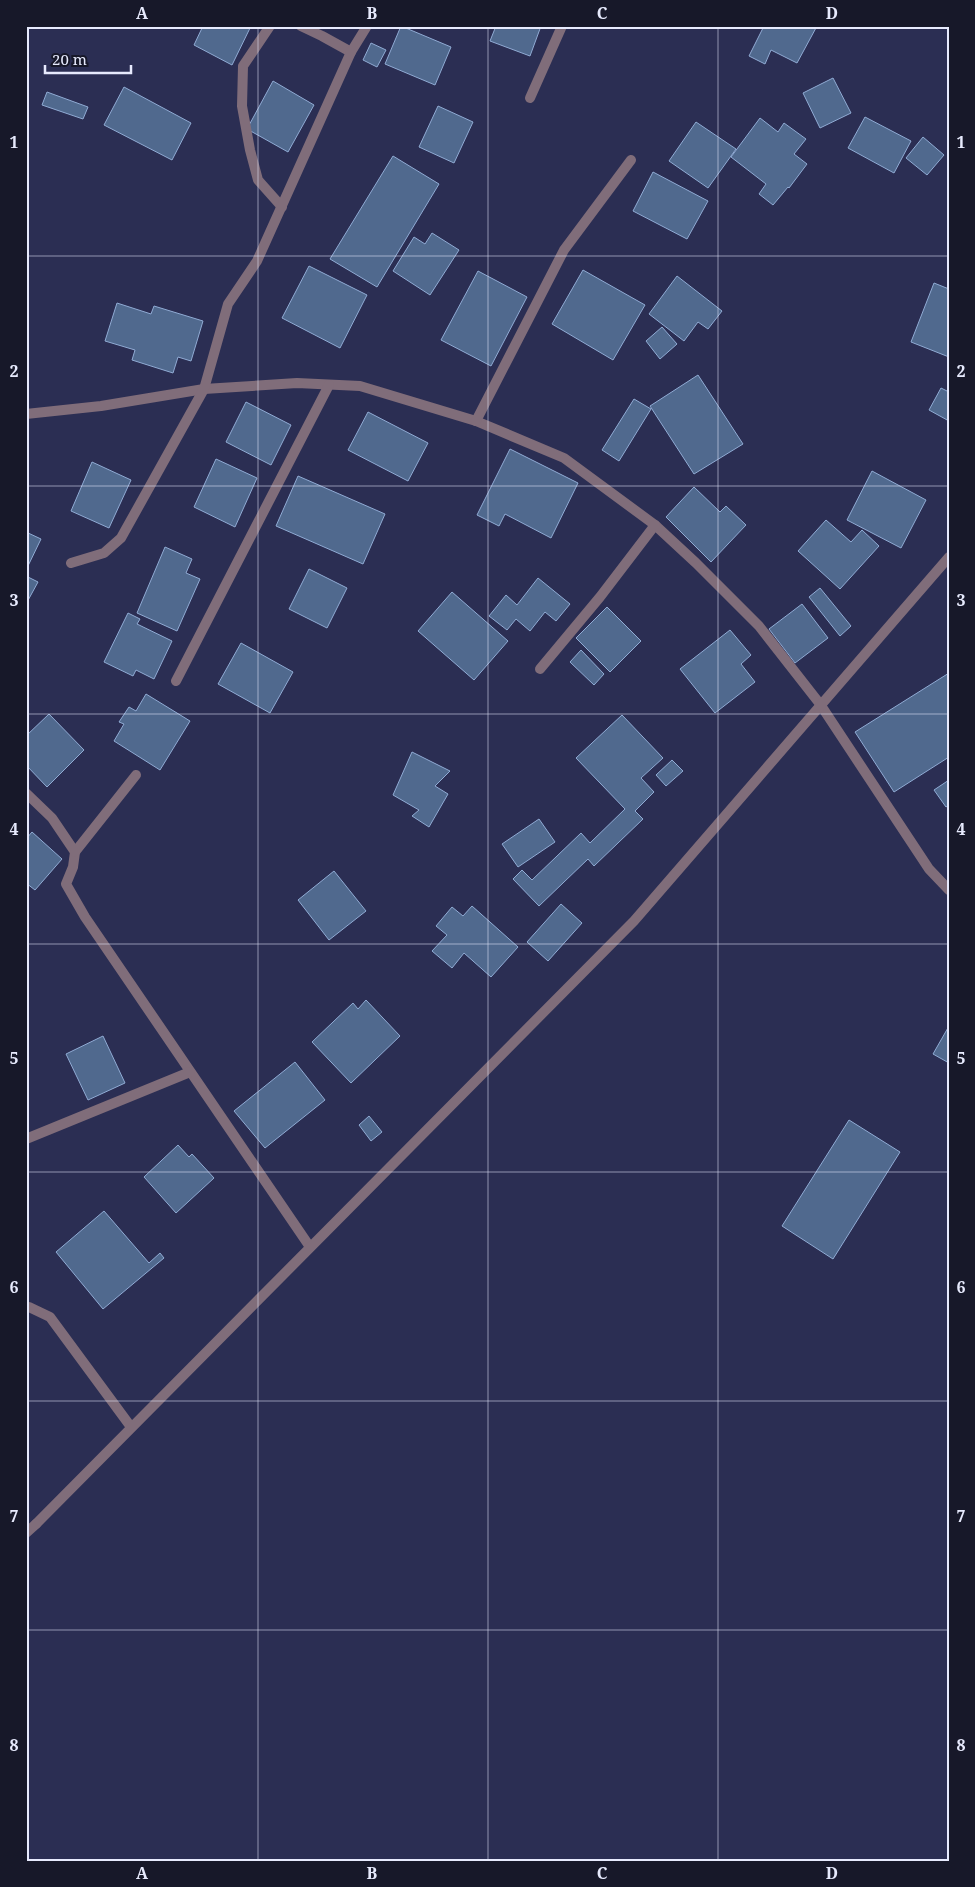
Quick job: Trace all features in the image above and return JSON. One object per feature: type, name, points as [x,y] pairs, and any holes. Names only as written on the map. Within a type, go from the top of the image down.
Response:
[{"type":"street","points":[[270,26],[243,66],[242,106],[258,180],[282,208]]},
{"type":"street","points":[[301,26],[351,52]]},
{"type":"street","points":[[71,563],[104,553],[122,538],[204,389],[228,304],[257,261],[351,52],[366,26]]},
{"type":"street","points":[[530,98],[562,26]]},
{"type":"street","points":[[476,421],[564,250],[631,160]]},
{"type":"street","points":[[26,414],[101,406],[204,389],[297,383],[360,386],[476,421],[564,458],[655,525],[759,626],[820,704],[929,869],[949,890]]},
{"type":"street","points":[[176,681],[329,385]]},
{"type":"street","points":[[540,669],[600,597],[655,525]]},
{"type":"street","points":[[26,1533],[634,921],[949,557]]},
{"type":"street","points":[[136,776],[75,852],[73,867],[66,884],[85,917],[310,1247]]},
{"type":"street","points":[[26,793],[52,818],[75,852]]},
{"type":"street","points":[[26,1139],[190,1072]]},
{"type":"street","points":[[26,1308],[29,1307],[50,1317],[131,1427]]},
{"type":"building","points":[[203,26],[251,26],[232,65],[194,45]]},
{"type":"building","points":[[401,26],[451,47],[435,85],[385,64]]},
{"type":"building","points":[[496,26],[541,26],[530,56],[490,41]]},
{"type":"building","points":[[764,26],[817,26],[797,63],[771,50],[765,64],[749,56]]},
{"type":"building","points":[[371,43],[386,50],[377,67],[363,60]]},
{"type":"building","points":[[833,78],[851,113],[820,128],[803,93]]},
{"type":"building","points":[[273,81],[314,105],[288,152],[247,129]]},
{"type":"building","points":[[124,87],[191,123],[172,160],[104,125]]},
{"type":"building","points":[[47,92],[88,107],[83,119],[42,105]]},
{"type":"building","points":[[438,106],[473,122],[454,163],[419,147]]},
{"type":"building","points":[[865,117],[911,141],[894,173],[848,148]]},
{"type":"building","points":[[760,118],[778,132],[784,123],[806,139],[794,154],[807,164],[773,205],[759,194],[766,184],[731,157]]},
{"type":"building","points":[[696,122],[736,149],[708,188],[669,161]]},
{"type":"building","points":[[923,137],[944,155],[927,175],[906,158]]},
{"type":"building","points":[[393,156],[439,184],[377,287],[330,259]]},
{"type":"building","points":[[653,172],[708,201],[687,239],[633,211]]},
{"type":"building","points":[[432,233],[459,250],[430,295],[393,271],[414,237],[425,244]]},
{"type":"building","points":[[309,266],[367,295],[340,348],[282,318]]},
{"type":"building","points":[[583,270],[645,305],[613,360],[552,324]]},
{"type":"building","points":[[478,271],[527,297],[491,366],[441,340]]},
{"type":"building","points":[[677,276],[722,311],[708,329],[698,322],[684,341],[649,314]]},
{"type":"building","points":[[934,283],[949,289],[949,357],[911,342]]},
{"type":"building","points":[[117,303],[151,314],[154,306],[203,321],[191,361],[178,357],[173,373],[132,360],[135,350],[105,341]]},
{"type":"building","points":[[662,327],[677,344],[660,359],[646,341]]},
{"type":"building","points":[[698,375],[743,444],[694,474],[650,406]]},
{"type":"building","points":[[941,388],[949,392],[949,421],[929,410]]},
{"type":"building","points":[[634,399],[651,409],[619,461],[602,450]]},
{"type":"building","points":[[246,402],[291,425],[271,465],[226,442]]},
{"type":"building","points":[[368,412],[428,443],[408,481],[348,450]]},
{"type":"building","points":[[510,449],[578,483],[551,538],[505,514],[499,526],[477,515]]},
{"type":"building","points":[[216,459],[257,478],[235,527],[194,507]]},
{"type":"building","points":[[92,462],[131,480],[109,528],[71,511]]},
{"type":"building","points":[[872,471],[926,500],[901,548],[847,520]]},
{"type":"building","points":[[298,476],[385,514],[363,564],[276,526]]},
{"type":"building","points":[[694,487],[720,512],[726,506],[746,525],[711,562],[666,517]]},
{"type":"building","points":[[826,520],[851,542],[862,530],[879,546],[840,589],[798,551]]},
{"type":"building","points":[[26,532],[41,539],[26,570]]},
{"type":"building","points":[[165,547],[192,559],[186,573],[200,579],[177,631],[137,613]]},
{"type":"building","points":[[309,569],[347,588],[327,628],[289,609]]},
{"type":"building","points":[[26,576],[38,582],[26,604]]},
{"type":"building","points":[[538,578],[570,604],[556,621],[545,612],[530,631],[516,619],[507,630],[489,616],[506,595],[517,605]]},
{"type":"building","points":[[820,588],[851,626],[840,636],[809,597]]},
{"type":"building","points":[[452,592],[508,641],[474,680],[418,631]]},
{"type":"building","points":[[802,604],[828,638],[795,663],[769,629]]},
{"type":"building","points":[[607,607],[641,641],[610,672],[576,638]]},
{"type":"building","points":[[128,613],[140,619],[137,624],[172,641],[154,679],[136,670],[133,676],[104,662]]},
{"type":"building","points":[[730,630],[751,655],[741,664],[755,682],[715,713],[680,669]]},
{"type":"building","points":[[241,643],[293,672],[270,713],[218,684]]},
{"type":"building","points":[[581,650],[604,674],[594,685],[570,662]]},
{"type":"building","points":[[949,673],[949,757],[894,792],[855,732]]},
{"type":"building","points":[[146,694],[190,721],[160,770],[114,741],[124,724],[119,722],[129,707],[136,711]]},
{"type":"building","points":[[49,714],[84,750],[47,787],[26,765],[26,736]]},
{"type":"building","points":[[622,715],[663,758],[641,778],[654,792],[635,811],[643,819],[594,866],[588,859],[539,906],[513,879],[522,870],[532,880],[581,833],[590,843],[625,809],[576,758]]},
{"type":"building","points":[[412,752],[450,771],[435,786],[448,794],[429,827],[412,816],[419,810],[393,795]]},
{"type":"building","points":[[672,760],[683,771],[666,786],[656,775]]},
{"type":"building","points":[[949,780],[949,805],[946,807],[934,790]]},
{"type":"building","points":[[539,819],[555,842],[518,867],[502,844]]},
{"type":"building","points":[[32,832],[62,859],[35,890],[26,883],[26,839]]},
{"type":"building","points":[[334,871],[366,911],[329,940],[298,900]]},
{"type":"building","points":[[561,904],[582,923],[548,961],[527,942]]},
{"type":"building","points":[[472,906],[518,947],[491,977],[464,953],[452,968],[432,951],[447,935],[436,926],[452,907],[463,916]]},
{"type":"building","points":[[366,1000],[400,1036],[351,1083],[312,1042],[353,1003],[358,1009]]},
{"type":"building","points":[[949,1026],[949,1063],[933,1054]]},
{"type":"building","points":[[103,1036],[125,1083],[88,1100],[66,1054]]},
{"type":"building","points":[[295,1062],[325,1100],[265,1148],[234,1111]]},
{"type":"building","points":[[369,1116],[382,1132],[371,1141],[359,1125]]},
{"type":"building","points":[[849,1120],[900,1152],[833,1259],[782,1226]]},
{"type":"building","points":[[178,1145],[189,1157],[192,1154],[214,1178],[176,1213],[144,1177]]},
{"type":"building","points":[[104,1211],[149,1263],[160,1253],[164,1258],[103,1309],[56,1252]]}]
